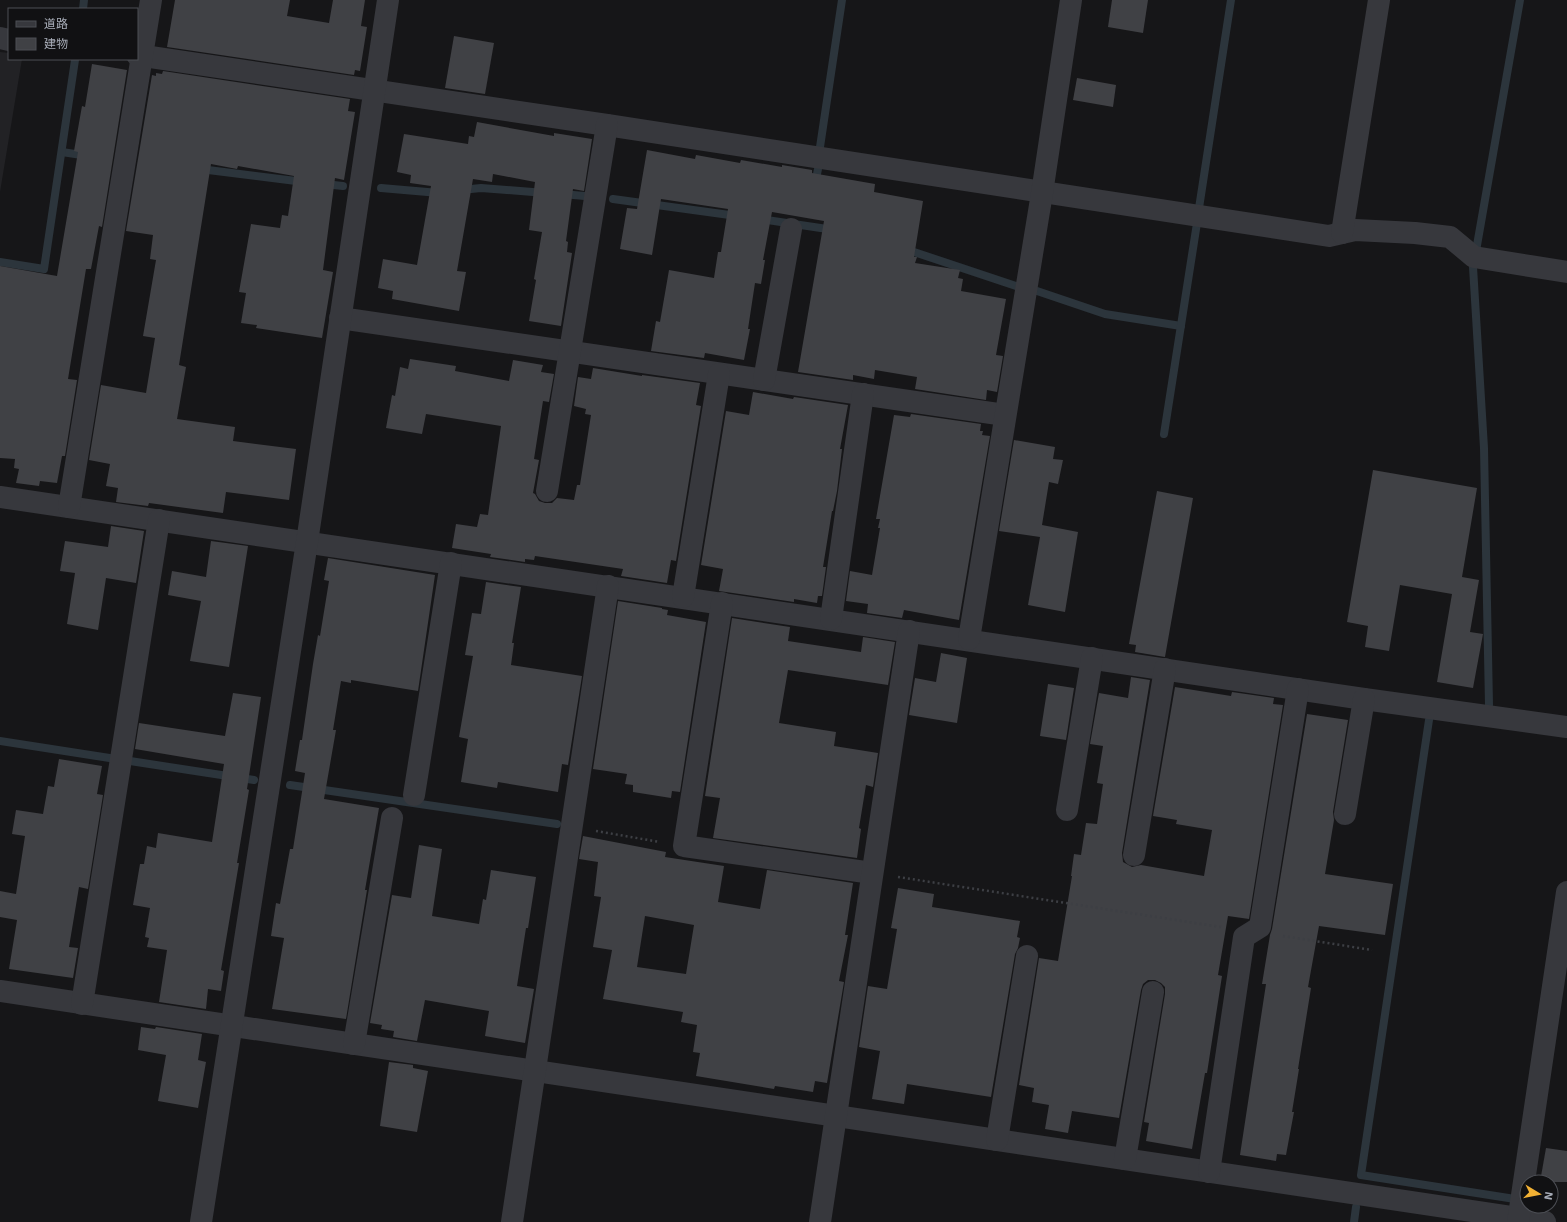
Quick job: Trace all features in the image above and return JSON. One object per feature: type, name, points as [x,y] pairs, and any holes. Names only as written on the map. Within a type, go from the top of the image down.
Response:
[{"type":"street","points":[[69,507],[140,56],[151,0]]},
{"type":"street","points":[[201,1222],[388,0]]},
{"type":"street","points":[[969,640],[1042,193],[1071,0]]},
{"type":"street","points":[[1342,233],[1379,0]]},
{"type":"street","points":[[140,56],[607,125],[1328,236],[1355,230],[1415,233],[1450,237],[1474,257],[1567,272]]},
{"type":"street","points":[[548,491],[607,125]]},
{"type":"street","points":[[764,380],[791,229]]},
{"type":"street","points":[[340,318],[1005,415]]},
{"type":"street","points":[[683,597],[719,374]]},
{"type":"street","points":[[831,619],[863,394]]},
{"type":"street","points":[[0,497],[1364,699],[1567,727]]},
{"type":"street","points":[[82,1004],[159,520]]},
{"type":"street","points":[[414,795],[451,563]]},
{"type":"street","points":[[512,1222],[608,586]]},
{"type":"street","points":[[722,603],[684,846],[872,873]]},
{"type":"street","points":[[820,1222],[909,631]]},
{"type":"street","points":[[1067,810],[1092,658]]},
{"type":"street","points":[[1134,854],[1165,669]]},
{"type":"street","points":[[1209,1172],[1244,937],[1260,927],[1298,689]]},
{"type":"street","points":[[1345,814],[1364,699]]},
{"type":"street","points":[[354,1044],[392,818]]},
{"type":"street","points":[[1518,1220],[1567,892]]},
{"type":"street","points":[[997,1140],[1028,956]]},
{"type":"street","points":[[0,991],[1125,1159],[1518,1220],[1544,1222]]},
{"type":"street","points":[[1125,1159],[1153,992]]},
{"type":"path","points":[[572,827],[684,846]]},
{"type":"path","points":[[872,873],[1372,950]]},
{"type":"shaded area","points":[[0,52],[8,53],[8,60],[22,60],[0,192]]},
{"type":"building","points":[[175,0],[290,0],[287,16],[329,23],[333,0],[365,0],[361,26],[367,27],[360,71],[355,70],[354,75],[167,47]]},
{"type":"building","points":[[1112,0],[1148,0],[1143,33],[1108,27]]},
{"type":"building","points":[[454,36],[494,43],[485,94],[445,88]]},
{"type":"building","points":[[92,64],[127,70],[102,227],[99,226],[91,269],[86,269],[68,379],[77,380],[65,456],[62,456],[57,483],[40,481],[39,486],[16,483],[19,469],[14,468],[15,459],[0,458],[0,266],[57,276],[78,152],[74,151],[82,106],[85,107]]},
{"type":"building","points":[[163,71],[350,99],[348,111],[355,112],[344,180],[335,178],[323,270],[333,272],[322,338],[256,328],[257,325],[241,323],[246,293],[239,292],[251,224],[280,228],[282,215],[288,216],[294,176],[238,166],[237,169],[211,164],[179,365],[186,367],[177,419],[235,427],[233,441],[296,449],[289,500],[226,492],[223,513],[149,503],[148,506],[116,502],[118,488],[106,486],[110,464],[89,460],[101,385],[146,393],[155,338],[143,336],[156,260],[150,259],[153,235],[126,231],[152,75],[156,76],[156,73],[162,74]]},
{"type":"building","points":[[1077,78],[1116,85],[1113,107],[1073,100]]},
{"type":"building","points":[[477,122],[554,136],[554,133],[592,139],[584,191],[573,189],[566,241],[568,242],[567,252],[572,253],[561,326],[529,321],[542,232],[529,230],[535,182],[493,174],[492,182],[473,179],[457,271],[466,272],[459,311],[392,299],[393,291],[378,288],[383,259],[417,265],[431,186],[410,183],[411,175],[397,172],[404,134],[468,144],[469,136],[474,137]]},
{"type":"building","points":[[647,150],[695,159],[696,155],[740,163],[741,160],[782,167],[782,165],[812,170],[812,173],[875,184],[874,192],[923,201],[914,257],[917,257],[915,263],[960,270],[958,278],[963,279],[961,291],[1006,299],[996,355],[1003,356],[997,392],[987,390],[986,400],[915,389],[917,377],[875,370],[874,379],[853,375],[853,380],[798,372],[824,221],[772,212],[763,260],[765,260],[761,284],[755,283],[748,329],[750,329],[744,360],[705,353],[704,358],[651,351],[656,321],[660,322],[669,270],[714,278],[718,252],[721,252],[728,209],[661,199],[652,255],[620,249],[627,208],[637,209]]},
{"type":"building","points":[[410,359],[456,366],[455,371],[509,381],[513,360],[543,365],[541,372],[554,374],[549,402],[543,401],[534,459],[539,460],[533,493],[539,501],[545,503],[552,503],[557,498],[574,500],[577,485],[580,485],[591,415],[585,414],[586,409],[574,406],[578,377],[591,379],[593,368],[700,383],[696,405],[701,406],[676,561],[671,560],[667,583],[621,576],[623,569],[535,556],[534,560],[525,559],[525,562],[490,557],[491,554],[452,548],[456,524],[477,527],[480,514],[488,515],[501,426],[426,414],[422,434],[386,428],[392,395],[395,396],[400,367],[408,369]]},
{"type":"building","points":[[753,392],[793,399],[794,397],[848,405],[840,449],[842,449],[837,491],[832,511],[823,567],[826,567],[822,596],[818,596],[817,603],[794,599],[794,602],[719,591],[723,569],[701,565],[726,411],[749,415]]},
{"type":"building","points":[[911,414],[981,424],[980,431],[983,431],[982,435],[990,436],[959,620],[904,610],[902,618],[867,613],[868,604],[846,601],[850,571],[872,575],[880,528],[878,528],[880,519],[876,519],[894,415],[910,417]]},
{"type":"building","points":[[1014,440],[1055,447],[1053,459],[1063,460],[1058,484],[1049,482],[1042,525],[1078,532],[1065,612],[1028,605],[1040,537],[999,531]]},
{"type":"building","points":[[1373,470],[1477,488],[1462,577],[1479,580],[1470,632],[1483,634],[1473,688],[1437,682],[1452,594],[1400,585],[1389,651],[1365,647],[1368,626],[1347,622]]},
{"type":"building","points":[[1157,491],[1193,498],[1165,657],[1135,652],[1136,645],[1129,644]]},
{"type":"building","points":[[111,526],[144,531],[136,583],[106,578],[98,630],[67,624],[75,573],[60,571],[65,541],[108,547]]},
{"type":"building","points":[[211,541],[248,546],[229,667],[190,661],[201,601],[168,595],[172,571],[206,577]]},
{"type":"building","points":[[328,558],[435,575],[418,691],[351,680],[351,683],[341,681],[333,730],[336,730],[324,799],[379,808],[346,1019],[272,1009],[284,938],[271,936],[276,903],[280,904],[290,849],[293,849],[305,773],[295,771],[300,740],[302,740],[313,664],[318,635],[320,636],[329,581],[324,580]]},
{"type":"building","points":[[486,582],[521,587],[512,643],[514,643],[511,665],[582,676],[568,765],[562,764],[558,792],[498,782],[497,788],[461,782],[468,739],[459,737],[473,656],[465,655],[472,613],[481,614]]},
{"type":"building","points":[[618,601],[662,608],[668,610],[667,615],[706,622],[680,792],[672,791],[671,798],[633,792],[633,785],[625,784],[627,774],[593,769]]},
{"type":"building","points":[[732,618],[790,627],[788,641],[861,652],[863,637],[895,642],[888,685],[788,670],[779,723],[836,732],[834,746],[878,753],[873,787],[866,785],[859,828],[861,829],[857,858],[713,838],[720,798],[705,796]]},
{"type":"building","points":[[941,653],[967,658],[957,723],[909,715],[915,678],[936,682]]},
{"type":"building","points":[[1131,677],[1150,680],[1122,853],[1123,862],[1132,867],[1141,865],[1204,876],[1212,830],[1176,824],[1177,820],[1153,816],[1175,687],[1231,696],[1232,692],[1274,698],[1273,704],[1283,705],[1249,919],[1228,916],[1218,975],[1222,976],[1207,1073],[1205,1073],[1192,1149],[1146,1141],[1149,1123],[1144,1122],[1165,994],[1165,987],[1155,980],[1148,980],[1143,984],[1141,990],[1119,1118],[1072,1111],[1068,1133],[1045,1129],[1049,1105],[1032,1102],[1034,1088],[1019,1085],[1039,958],[1058,961],[1072,876],[1074,854],[1081,855],[1086,823],[1097,824],[1103,784],[1097,783],[1103,746],[1090,744],[1099,693],[1128,698]]},
{"type":"building","points":[[1048,684],[1074,688],[1066,740],[1040,736]]},
{"type":"building","points":[[233,693],[261,697],[247,789],[249,790],[237,863],[239,863],[221,970],[224,971],[221,991],[208,989],[206,1009],[159,1002],[167,950],[147,947],[149,938],[145,937],[150,908],[133,905],[140,864],[144,864],[147,846],[156,848],[158,833],[212,842],[224,764],[135,749],[139,723],[225,736]]},
{"type":"building","points":[[1307,714],[1348,720],[1333,812],[1334,820],[1325,874],[1393,884],[1385,935],[1319,926],[1308,987],[1311,988],[1292,1112],[1294,1112],[1286,1155],[1277,1154],[1276,1161],[1240,1155],[1266,984],[1262,984]]},
{"type":"building","points":[[59,759],[102,766],[97,794],[103,795],[88,889],[79,887],[69,947],[78,948],[73,978],[9,969],[17,920],[0,917],[0,891],[16,894],[25,836],[12,834],[16,810],[43,814],[48,786],[54,787]]},
{"type":"building","points":[[583,836],[666,852],[665,857],[724,866],[718,902],[760,909],[767,870],[853,883],[845,935],[848,935],[839,981],[844,982],[827,1083],[815,1081],[813,1092],[775,1086],[774,1089],[696,1076],[700,1053],[693,1052],[697,1025],[681,1022],[683,1012],[603,999],[612,950],[593,947],[601,897],[594,896],[598,862],[579,859]],"holes":[[[645,916],[694,925],[686,974],[637,967]]]},
{"type":"building","points":[[419,845],[442,849],[432,916],[479,924],[483,899],[486,900],[491,870],[536,877],[517,986],[534,989],[525,1043],[485,1036],[489,1011],[425,1000],[417,1041],[393,1037],[394,1031],[381,1029],[382,1025],[370,1023],[392,895],[411,898]]},
{"type":"building","points":[[898,888],[934,894],[932,907],[1020,921],[1017,937],[1020,938],[1015,954],[991,1097],[907,1084],[904,1104],[872,1099],[880,1051],[859,1047],[868,986],[887,989],[897,929],[891,928]]},
{"type":"building","points":[[141,1027],[155,1029],[156,1027],[202,1034],[198,1060],[206,1062],[198,1108],[158,1101],[166,1055],[138,1050]]},
{"type":"building","points":[[389,1062],[413,1065],[413,1068],[428,1071],[417,1132],[380,1126]]},
{"type":"building","points":[[1546,1148],[1567,1151],[1567,1182],[1559,1182],[1559,1174],[1541,1174]]},
{"type":"waterway","points":[[83,8],[84,0]]},
{"type":"waterway","points":[[820,147],[842,0]]},
{"type":"waterway","points":[[1199,208],[1231,0]]},
{"type":"waterway","points":[[1476,251],[1520,0]]},
{"type":"waterway","points":[[0,262],[44,269],[75,60]]},
{"type":"waterway","points":[[62,152],[88,156]]},
{"type":"waterway","points":[[200,169],[304,182]]},
{"type":"waterway","points":[[815,184],[818,169]]},
{"type":"waterway","points":[[324,184],[343,186]]},
{"type":"waterway","points":[[381,188],[439,193]]},
{"type":"waterway","points":[[461,190],[481,188],[545,193]]},
{"type":"waterway","points":[[562,194],[585,196]]},
{"type":"waterway","points":[[613,199],[737,216]]},
{"type":"waterway","points":[[760,219],[834,230]]},
{"type":"waterway","points":[[1164,434],[1197,223]]},
{"type":"waterway","points":[[905,249],[1016,286]]},
{"type":"waterway","points":[[1473,267],[1484,448],[1489,705]]},
{"type":"waterway","points":[[1037,291],[1105,314],[1181,326]]},
{"type":"waterway","points":[[1429,720],[1361,1175],[1515,1199]]},
{"type":"waterway","points":[[0,741],[116,759]]},
{"type":"waterway","points":[[130,761],[254,780]]},
{"type":"waterway","points":[[290,785],[557,824]]},
{"type":"waterway","points":[[1354,1222],[1356,1207]]}]
